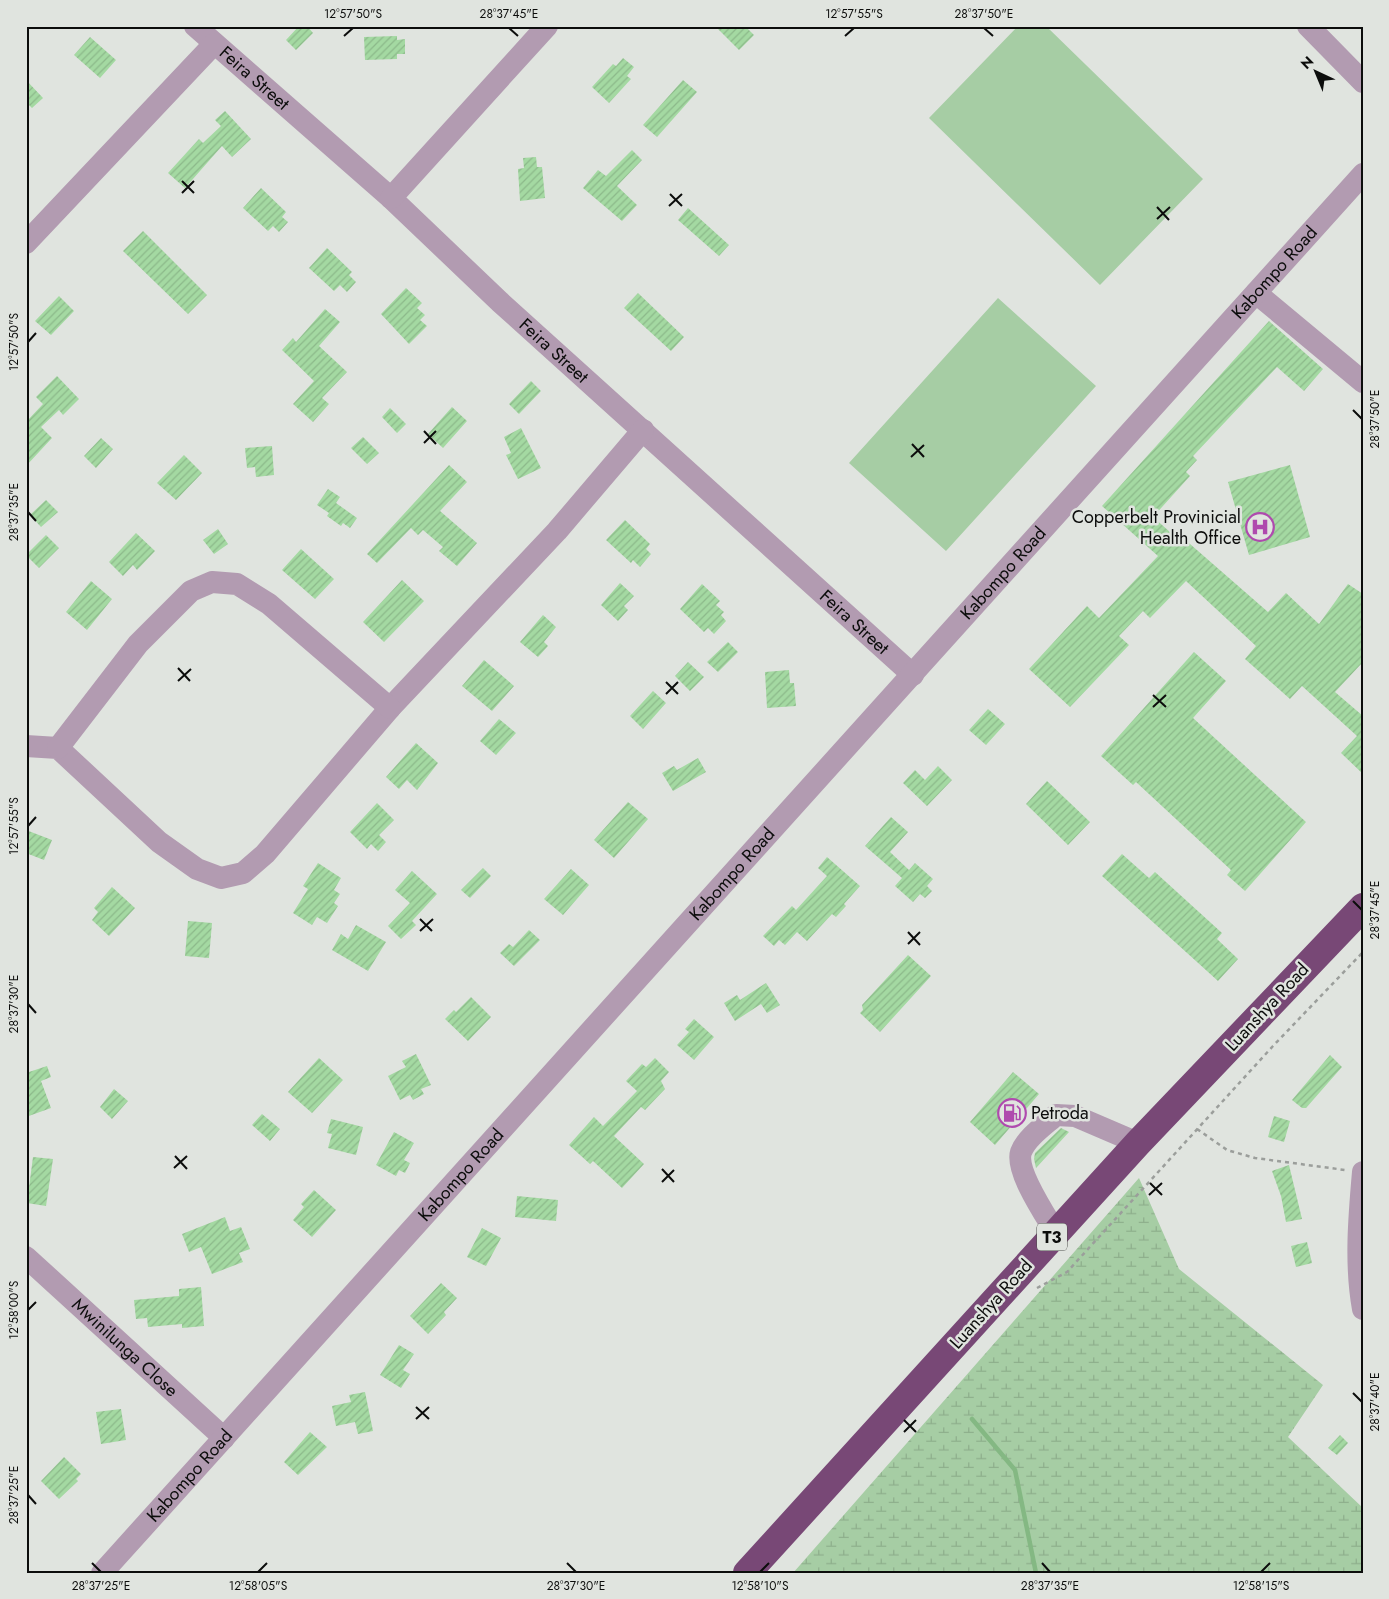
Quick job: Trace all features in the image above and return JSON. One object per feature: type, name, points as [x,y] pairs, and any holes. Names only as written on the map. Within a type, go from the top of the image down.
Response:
[{"type":"highway","name":"Luanshya Road","points":[[747,1573],[1138,1144],[1363,907]]},
{"type":"street","name":"Feira Street","points":[[195,26],[391,198],[500,302],[913,675]]},
{"type":"street","points":[[391,198],[547,26]]},
{"type":"street","points":[[1308,26],[1363,82]]},
{"type":"street","points":[[26,243],[214,44]]},
{"type":"street","name":"Kabompo Road","points":[[102,1573],[602,1016],[913,675],[1363,174]]},
{"type":"street","points":[[1256,293],[1363,382]]},
{"type":"street","points":[[26,746],[58,748],[158,842],[197,869],[221,878],[244,874],[265,854],[390,708],[557,531],[643,430]]},
{"type":"street","points":[[58,748],[138,644],[191,591],[212,582],[238,584],[268,604],[390,708]]},
{"type":"street","points":[[1056,1233],[1021,1169],[1021,1152],[1037,1131],[1056,1115],[1075,1116],[1138,1144]]},
{"type":"street","points":[[1363,1172],[1359,1249],[1359,1286],[1363,1309]]},
{"type":"street","name":"Mwinilunga Close","points":[[26,1257],[224,1438]]},
{"type":"path","points":[[1035,1288],[1067,1272],[1197,1129],[1363,952]]},
{"type":"path","points":[[1197,1129],[1227,1150],[1255,1158],[1363,1172]]},
{"type":"green space","points":[[1018,26],[1046,26],[1203,179],[1100,285],[929,118]]},
{"type":"green space","points":[[998,298],[1096,386],[946,551],[849,463]]},
{"type":"green space","points":[[1139,1178],[1179,1269],[1323,1385],[1288,1437],[1363,1508],[1363,1573],[793,1573]]},
{"type":"building","points":[[299,26],[307,26],[313,33],[296,50],[286,40]]},
{"type":"building","points":[[715,26],[745,26],[754,35],[739,50]]},
{"type":"building","points":[[397,36],[397,40],[405,39],[405,54],[397,54],[397,59],[365,60],[364,37]]},
{"type":"building","points":[[90,37],[116,60],[100,78],[74,55]]},
{"type":"building","points":[[623,58],[634,67],[627,76],[631,79],[609,103],[592,87],[613,64],[616,66]]},
{"type":"building","points":[[26,80],[43,98],[32,108],[26,102]]},
{"type":"building","points":[[683,80],[697,92],[657,137],[643,125]]},
{"type":"building","points":[[225,111],[251,139],[232,157],[222,146],[185,188],[168,173],[199,139],[203,143],[221,126],[215,120]]},
{"type":"building","points":[[632,150],[642,160],[617,186],[637,205],[622,221],[583,188],[598,170],[606,176]]},
{"type":"building","points":[[536,157],[537,167],[542,167],[545,198],[520,201],[518,169],[524,168],[523,158]]},
{"type":"building","points":[[261,188],[286,212],[282,217],[288,222],[279,232],[273,226],[268,231],[243,208]]},
{"type":"building","points":[[688,208],[729,245],[719,256],[678,220]]},
{"type":"building","points":[[143,231],[207,295],[188,314],[123,251]]},
{"type":"building","points":[[327,248],[352,272],[349,275],[356,282],[347,292],[340,285],[334,291],[309,268]]},
{"type":"building","points":[[406,288],[422,303],[417,308],[425,315],[420,320],[427,326],[409,344],[381,314]]},
{"type":"building","points":[[638,293],[684,337],[671,351],[624,308]]},
{"type":"building","points":[[59,296],[74,311],[51,335],[35,321]]},
{"type":"building","points":[[325,309],[340,322],[319,346],[347,372],[322,398],[329,404],[313,422],[293,404],[314,381],[282,350],[293,338],[296,342]]},
{"type":"building","points":[[1269,321],[1323,369],[1304,391],[1277,367],[1193,456],[1197,460],[1186,472],[1190,476],[1153,517],[1179,540],[1182,537],[1268,612],[1286,593],[1319,624],[1348,584],[1363,594],[1363,662],[1335,692],[1363,716],[1363,774],[1341,753],[1357,736],[1302,686],[1290,699],[1245,659],[1256,646],[1186,581],[1150,618],[1143,611],[1119,636],[1129,645],[1070,707],[1029,669],[1087,606],[1099,618],[1158,556],[1102,506]]},
{"type":"building","points":[[57,376],[79,399],[63,415],[59,410],[41,427],[52,438],[26,466],[26,422],[43,404],[36,397]]},
{"type":"building","points":[[531,381],[541,391],[519,414],[509,404]]},
{"type":"building","points":[[452,407],[467,421],[443,448],[428,434]]},
{"type":"building","points":[[390,408],[406,424],[397,433],[382,417]]},
{"type":"building","points":[[521,428],[541,468],[518,479],[506,455],[511,453],[504,437]]},
{"type":"building","points":[[363,437],[379,453],[367,464],[351,448]]},
{"type":"building","points":[[101,438],[113,449],[96,468],[84,456]]},
{"type":"building","points":[[272,446],[274,475],[256,477],[255,467],[247,468],[245,448]]},
{"type":"building","points":[[184,455],[202,473],[176,500],[157,483]]},
{"type":"building","points":[[449,465],[467,482],[440,511],[477,543],[457,566],[439,551],[443,547],[423,530],[418,535],[411,528],[377,563],[367,554]]},
{"type":"building","points":[[1290,465],[1310,537],[1249,555],[1228,482]]},
{"type":"building","points":[[328,489],[340,497],[336,503],[357,518],[350,528],[343,523],[341,526],[327,516],[329,513],[317,505]]},
{"type":"building","points":[[46,500],[58,512],[41,527],[30,515]]},
{"type":"building","points":[[625,520],[650,544],[646,549],[651,554],[640,567],[633,560],[631,563],[606,540]]},
{"type":"building","points":[[218,529],[228,544],[214,554],[203,540]]},
{"type":"building","points":[[136,533],[155,551],[137,570],[133,565],[123,576],[109,562]]},
{"type":"building","points":[[46,535],[59,548],[39,568],[26,555]]},
{"type":"building","points":[[301,549],[334,579],[315,599],[282,570]]},
{"type":"building","points":[[402,580],[424,601],[384,642],[363,622]]},
{"type":"building","points":[[91,581],[112,599],[87,630],[66,612]]},
{"type":"building","points":[[620,583],[634,596],[624,606],[628,610],[618,621],[601,605]]},
{"type":"building","points":[[702,584],[720,601],[716,605],[724,612],[721,615],[726,621],[714,634],[708,628],[704,632],[680,609]]},
{"type":"building","points":[[543,615],[556,627],[544,642],[548,646],[538,657],[520,642]]},
{"type":"building","points":[[728,642],[738,652],[718,672],[707,662]]},
{"type":"building","points":[[1194,652],[1226,681],[1193,718],[1306,822],[1245,891],[1227,875],[1231,870],[1136,782],[1133,785],[1101,756]]},
{"type":"building","points":[[484,660],[514,686],[492,711],[462,686]]},
{"type":"building","points":[[688,662],[704,677],[690,691],[675,676]]},
{"type":"building","points":[[789,670],[790,683],[794,683],[796,706],[767,708],[765,672]]},
{"type":"building","points":[[653,691],[666,703],[643,729],[630,716]]},
{"type":"building","points":[[988,709],[1005,724],[986,745],[969,730]]},
{"type":"building","points":[[499,719],[516,733],[496,755],[480,741]]},
{"type":"building","points":[[416,743],[438,763],[417,790],[407,780],[399,789],[386,777]]},
{"type":"building","points":[[698,758],[706,772],[673,791],[662,773],[674,766],[677,770]]},
{"type":"building","points":[[938,766],[952,780],[927,806],[903,783],[915,770],[925,780]]},
{"type":"building","points":[[1047,781],[1090,822],[1068,845],[1026,804]]},
{"type":"building","points":[[628,802],[648,819],[614,858],[594,840]]},
{"type":"building","points":[[377,803],[394,820],[379,835],[386,842],[378,851],[371,844],[367,849],[350,832]]},
{"type":"building","points":[[891,817],[908,832],[890,852],[909,870],[915,863],[933,879],[927,886],[932,891],[925,898],[920,894],[913,902],[895,886],[902,878],[865,846]]},
{"type":"building","points":[[26,830],[52,840],[44,860],[26,853]]},
{"type":"building","points":[[1122,854],[1149,878],[1155,872],[1222,933],[1217,939],[1238,959],[1218,981],[1102,876]]},
{"type":"building","points":[[827,857],[860,886],[844,904],[846,906],[836,917],[832,914],[807,941],[797,932],[785,945],[779,940],[774,946],[763,936],[792,906],[796,910],[827,876],[818,868]]},
{"type":"building","points":[[318,863],[341,878],[334,890],[340,894],[334,903],[338,906],[327,923],[317,917],[312,925],[293,913],[308,889],[303,886]]},
{"type":"building","points":[[483,868],[491,876],[470,898],[461,890]]},
{"type":"building","points":[[571,869],[589,885],[563,915],[544,899]]},
{"type":"building","points":[[412,871],[437,894],[412,921],[416,925],[401,939],[388,926],[410,903],[395,890]]},
{"type":"building","points":[[112,887],[135,908],[109,936],[92,920],[98,912],[94,908]]},
{"type":"building","points":[[188,921],[212,923],[209,958],[185,956]]},
{"type":"building","points":[[356,925],[386,942],[368,971],[332,950],[341,934],[348,939]]},
{"type":"building","points":[[529,930],[540,940],[514,966],[500,953],[509,944],[513,947]]},
{"type":"building","points":[[908,955],[931,976],[880,1032],[860,1013],[863,1010],[862,1005]]},
{"type":"building","points":[[766,983],[780,1005],[767,1013],[761,1004],[735,1021],[724,1003],[737,995],[740,1000]]},
{"type":"building","points":[[471,997],[491,1017],[468,1041],[445,1019],[454,1010],[456,1012]]},
{"type":"building","points":[[694,1019],[714,1037],[694,1060],[677,1045],[689,1032],[685,1029]]},
{"type":"building","points":[[416,1054],[431,1085],[421,1089],[424,1094],[413,1100],[410,1095],[400,1100],[388,1076],[406,1067],[402,1061]]},
{"type":"building","points":[[1330,1055],[1342,1067],[1306,1108],[1302,1108],[1292,1100]]},
{"type":"building","points":[[319,1058],[343,1080],[312,1113],[288,1092]]},
{"type":"building","points":[[655,1058],[669,1072],[661,1081],[665,1089],[645,1110],[641,1107],[614,1136],[644,1164],[622,1188],[593,1161],[590,1164],[569,1145],[594,1117],[603,1126],[637,1091],[626,1081],[642,1064],[646,1067]]},
{"type":"building","points":[[47,1066],[51,1077],[41,1081],[51,1108],[26,1117],[26,1073]]},
{"type":"building","points":[[1013,1072],[1039,1094],[995,1145],[970,1122]]},
{"type":"building","points":[[114,1089],[128,1101],[112,1119],[100,1107]]},
{"type":"building","points":[[262,1114],[280,1129],[270,1141],[252,1125]]},
{"type":"building","points":[[1274,1116],[1290,1121],[1284,1142],[1268,1137]]},
{"type":"building","points":[[331,1119],[363,1127],[356,1155],[328,1148],[332,1134],[327,1133]]},
{"type":"building","points":[[1061,1128],[1069,1132],[1036,1168],[1035,1153]]},
{"type":"building","points":[[394,1132],[414,1143],[404,1160],[410,1163],[405,1173],[399,1170],[396,1176],[376,1165]]},
{"type":"building","points":[[33,1157],[53,1159],[46,1206],[27,1203]]},
{"type":"building","points":[[1289,1165],[1302,1219],[1286,1222],[1281,1196],[1272,1171]]},
{"type":"building","points":[[314,1190],[336,1210],[312,1237],[293,1220],[304,1207],[301,1204]]},
{"type":"building","points":[[517,1196],[558,1200],[556,1221],[515,1217]]},
{"type":"building","points":[[225,1217],[230,1231],[241,1227],[250,1249],[239,1253],[243,1262],[212,1274],[201,1247],[189,1252],[182,1234]]},
{"type":"building","points":[[482,1228],[501,1238],[486,1266],[467,1257]]},
{"type":"building","points":[[1307,1242],[1312,1263],[1296,1267],[1291,1246]]},
{"type":"building","points":[[441,1283],[457,1298],[444,1312],[446,1315],[428,1334],[410,1316]]},
{"type":"building","points":[[201,1287],[204,1326],[182,1328],[182,1324],[148,1327],[147,1318],[136,1319],[134,1300],[179,1296],[179,1289]]},
{"type":"building","points":[[399,1345],[414,1354],[403,1370],[410,1374],[401,1388],[380,1375]]},
{"type":"building","points":[[365,1392],[373,1431],[358,1434],[355,1422],[336,1426],[332,1406],[351,1402],[349,1395]]},
{"type":"building","points":[[121,1409],[126,1440],[101,1444],[96,1412]]},
{"type":"building","points":[[310,1432],[327,1447],[298,1475],[284,1462]]},
{"type":"building","points":[[1340,1435],[1348,1443],[1337,1455],[1328,1448]]},
{"type":"building","points":[[64,1457],[81,1474],[76,1479],[78,1481],[59,1499],[41,1481]]},
{"type":"waterway","points":[[972,1419],[1015,1470],[1036,1573]]},
{"type":"place","name":"Copperbelt Provinicial Health Office","points":[[1260,527]]},
{"type":"place","name":"Petroda","points":[[1012,1113]]}]
